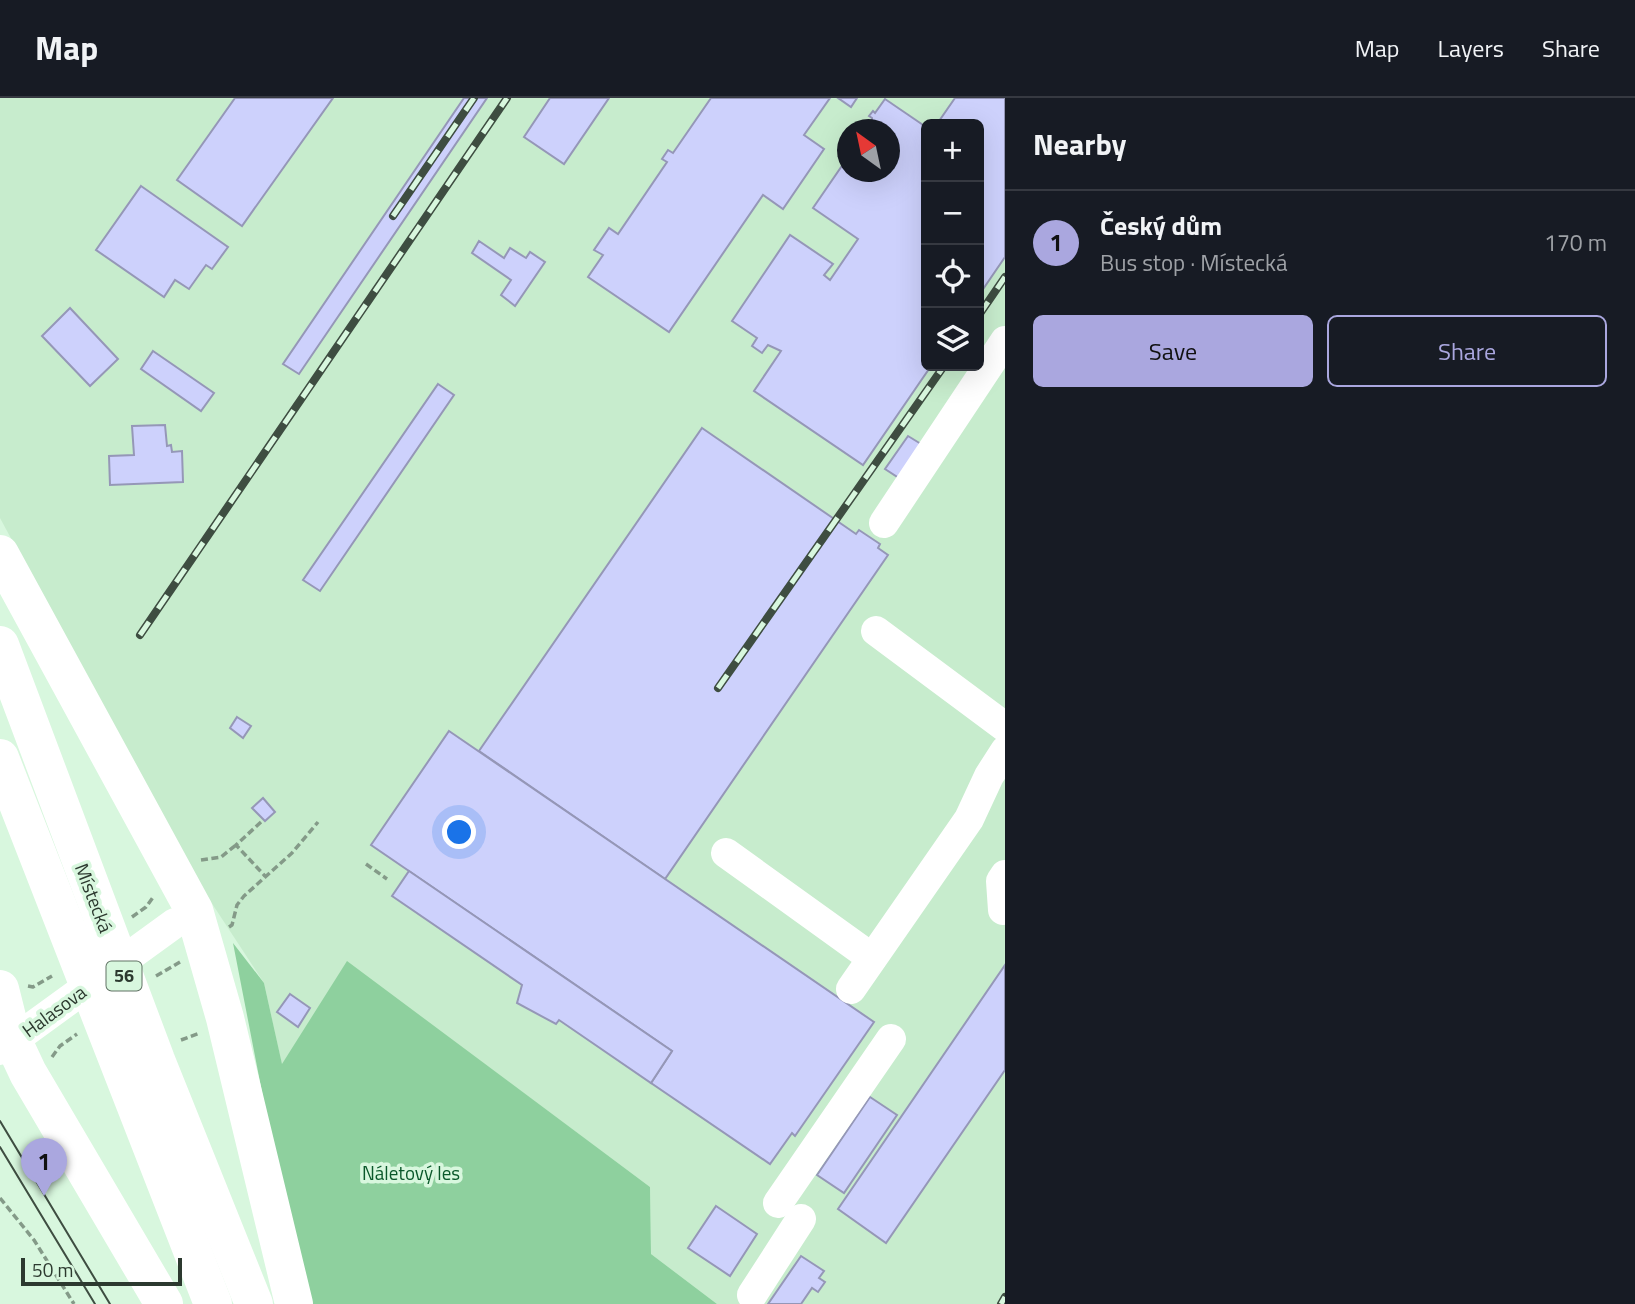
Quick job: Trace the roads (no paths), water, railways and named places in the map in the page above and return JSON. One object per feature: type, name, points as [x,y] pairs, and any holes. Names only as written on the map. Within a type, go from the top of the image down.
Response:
[{"type":"highway","points":[[0,554],[194,910],[228,1031],[294,1304]]},
{"type":"highway","name":"Místecká","points":[[0,645],[156,1060],[254,1304]]},
{"type":"highway","name":"Místecká","points":[[0,758],[213,1304]]},
{"type":"highway","points":[[0,989],[6,1046],[28,1073],[164,1304]]},
{"type":"street","points":[[884,523],[1005,341]]},
{"type":"street","points":[[876,631],[1005,727]]},
{"type":"street","points":[[850,989],[969,820],[989,776],[1005,751]]},
{"type":"street","points":[[726,853],[872,958]]},
{"type":"street","points":[[1003,910],[1001,881],[1005,875]]},
{"type":"street","name":"Halasova","points":[[6,1046],[175,923]]},
{"type":"street","points":[[751,1295],[790,1211],[891,1039]]},
{"type":"tram line","points":[[0,1121],[110,1304]]},
{"type":"tram line","points":[[0,1147],[95,1304]]},
{"type":"railway","points":[[393,216],[474,98]]},
{"type":"railway","points":[[140,635],[507,98]]},
{"type":"railway","points":[[984,308],[1005,277]]},
{"type":"railway","points":[[718,688],[940,371]]},
{"type":"railway","points":[[1001,1304],[1005,1297]]},
{"type":"place","name":"Český dům","points":[[44,1196]]},
{"type":"park label","name":"Náletový les","points":[[411,1173]]}]
